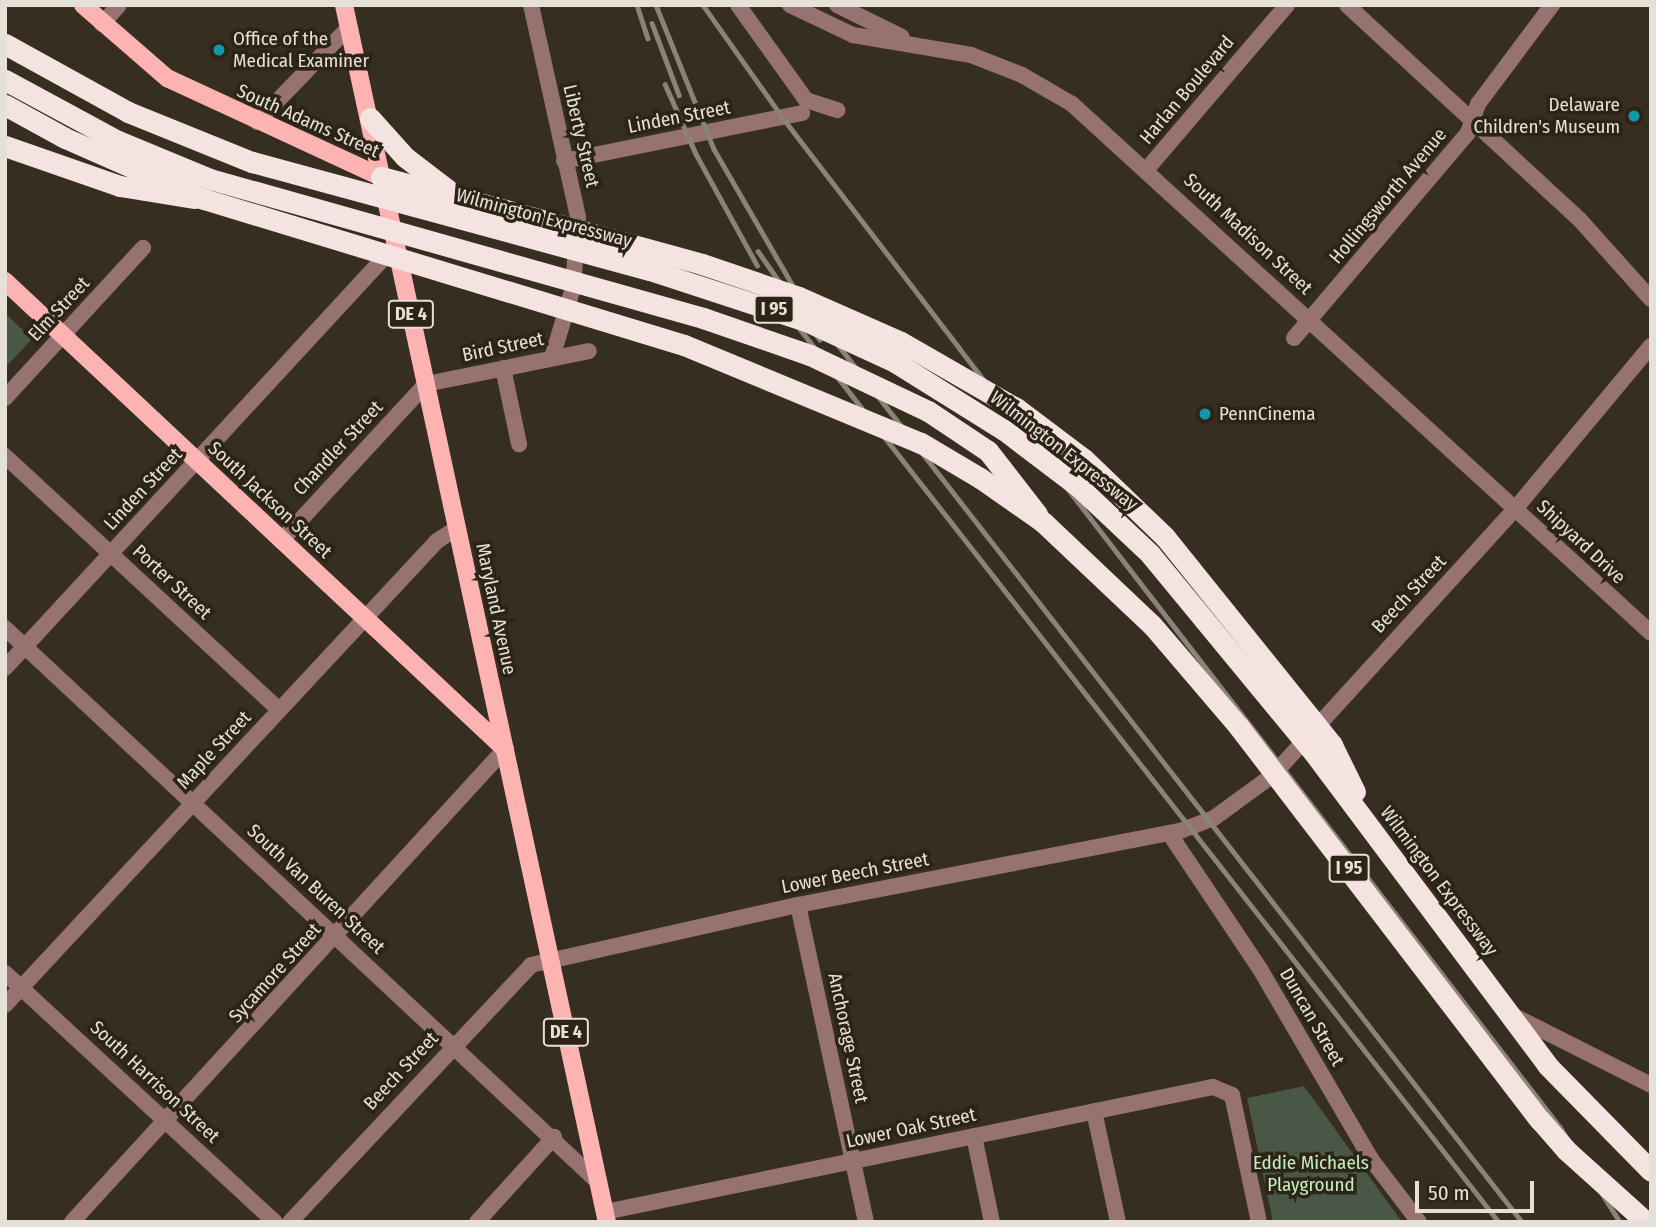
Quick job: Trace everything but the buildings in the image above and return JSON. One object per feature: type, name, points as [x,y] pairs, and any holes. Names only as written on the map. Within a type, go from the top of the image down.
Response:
[{"type":"highway","name":"Wilmington Expressway","points":[[5,44],[94,95],[208,146],[322,183],[744,299],[840,335],[938,387],[1030,449],[1128,529],[1256,680],[1547,1065],[1651,1171]]},
{"type":"highway","points":[[5,80],[118,141],[230,186],[703,318],[840,368],[928,411],[988,451],[1043,522]]},
{"type":"highway","name":"I 95","points":[[5,105],[65,138],[204,199],[696,350],[921,443],[1043,522],[1152,625],[1247,737],[1540,1120],[1566,1150],[1646,1222]]},
{"type":"highway","points":[[370,118],[428,182],[455,196],[690,261],[799,298],[901,342],[1025,414],[1105,477],[1185,560],[1332,746],[1378,838]]},
{"type":"highway","points":[[5,146],[120,186],[204,199]]},
{"type":"highway","points":[[381,177],[428,182]]},
{"type":"main road","name":"South Adams Street","points":[[83,5],[167,78],[257,122],[381,177]]},
{"type":"main road","name":"Maryland Avenue","points":[[344,5],[606,1217]]},
{"type":"main road","name":"South Jackson Street","points":[[5,281],[505,750]]},
{"type":"street","points":[[102,24],[119,5]]},
{"type":"street","name":"Liberty Street","points":[[531,5],[578,217],[573,288],[552,358]]},
{"type":"street","points":[[737,5],[806,100],[837,110]]},
{"type":"street","name":"South Madison Street","points":[[790,5],[853,35],[971,55],[1051,90],[1147,169],[1515,509]]},
{"type":"street","name":"South Madison Street","points":[[836,5],[920,45]]},
{"type":"street","name":"Harlan Boulevard","points":[[1147,169],[1287,5]]},
{"type":"street","points":[[1347,5],[1580,220],[1651,299]]},
{"type":"street","name":"Hollingsworth Avenue","points":[[1294,338],[1468,133],[1478,104],[1552,5]]},
{"type":"street","points":[[257,122],[349,27]]},
{"type":"street","name":"Linden Street","points":[[564,161],[802,113]]},
{"type":"street","name":"Linden Street","points":[[5,668],[396,244]]},
{"type":"street","name":"Elm Street","points":[[5,398],[143,248]]},
{"type":"street","name":"Beech Street","points":[[1169,833],[1214,818],[1261,786],[1515,509],[1651,346]]},
{"type":"street","name":"Bird Street","points":[[426,384],[589,351]]},
{"type":"street","points":[[503,368],[519,444]]},
{"type":"street","name":"Chandler Street","points":[[281,541],[426,384]]},
{"type":"street","name":"Porter Street","points":[[5,456],[279,710]]},
{"type":"street","name":"Shipyard Drive","points":[[1515,509],[1651,633]]},
{"type":"street","name":"Maple Street","points":[[5,1005],[437,541],[457,528]]},
{"type":"street","name":"South Van Buren Street","points":[[5,628],[554,1137],[598,1182]]},
{"type":"street","points":[[1298,747],[1489,1002],[1651,1085]]},
{"type":"street","name":"Sycamore Street","points":[[72,1222],[505,750]]},
{"type":"street","name":"Lower Beech Street","points":[[550,960],[798,905],[1169,833]]},
{"type":"street","name":"Duncan Street","points":[[1169,833],[1260,969],[1371,1159],[1419,1222]]},
{"type":"street","name":"Anchorage Street","points":[[798,905],[866,1222]]},
{"type":"street","name":"Beech Street","points":[[290,1222],[523,971],[550,960]]},
{"type":"street","name":"South Harrison Street","points":[[5,973],[275,1222]]},
{"type":"street","name":"Lower Oak Street","points":[[606,1217],[853,1161],[1207,1088],[1225,1089],[1233,1100],[1259,1222]]},
{"type":"street","points":[[1094,1111],[1118,1222]]},
{"type":"street","points":[[974,1136],[992,1222]]},
{"type":"street","points":[[477,1222],[554,1137]]},
{"type":"green space","points":[[5,313],[32,339],[5,368]]},
{"type":"green space","name":"Eddie Michaels Playground","points":[[1304,1086],[1402,1222],[1273,1222],[1247,1098]]},
{"type":"railway","points":[[637,5],[648,38]]},
{"type":"railway","points":[[656,5],[714,149],[796,291],[1522,1222]]},
{"type":"railway","points":[[703,5],[783,118],[1560,1127],[1620,1222]]},
{"type":"railway","points":[[652,23],[679,95]]},
{"type":"railway","points":[[665,84],[696,154],[757,265]]},
{"type":"railway","points":[[758,251],[820,340]]},
{"type":"railway","points":[[789,315],[1499,1222]]},
{"type":"place","name":"Office of the Medical Examiner","points":[[219,50]]},
{"type":"place","name":"Delaware Children's Museum","points":[[1634,116]]},
{"type":"place","name":"PennCinema","points":[[1205,414]]}]
